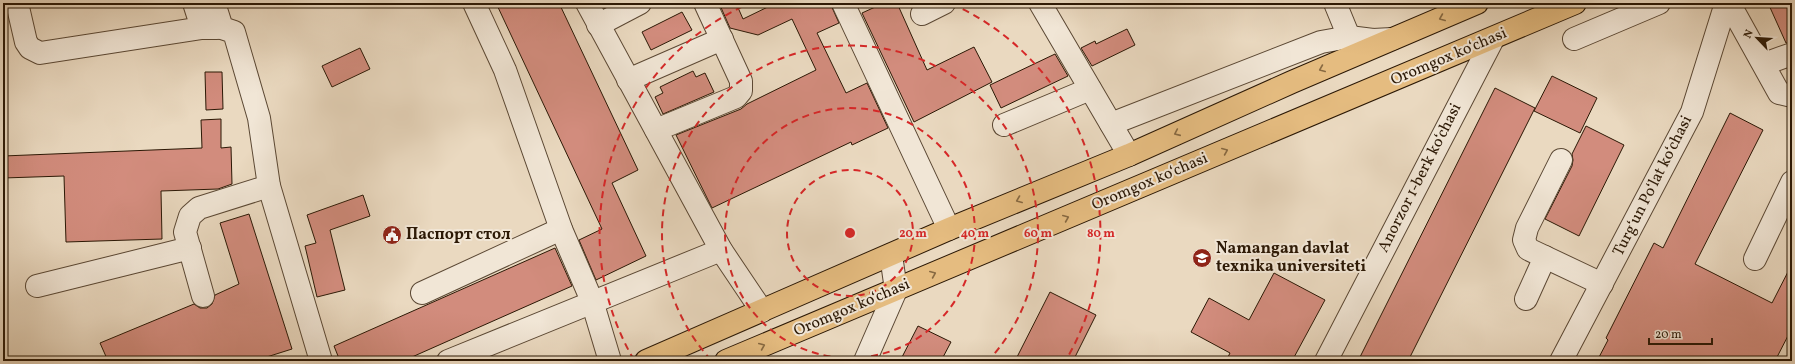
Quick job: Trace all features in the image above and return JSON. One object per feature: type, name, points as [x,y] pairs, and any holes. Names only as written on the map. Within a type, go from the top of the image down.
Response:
[{"type":"main road","name":"Oromgox ko‘chasi","points":[[646,361],[891,254],[1129,155],[1292,82],[1477,3]]},
{"type":"main road","name":"Oromgox ko‘chasi","points":[[726,361],[1493,39],[1561,6]]},
{"type":"street","points":[[17,3],[26,42],[30,48],[40,53],[212,28],[234,32],[259,118],[269,186],[321,361]]},
{"type":"street","points":[[194,3],[212,28]]},
{"type":"street","points":[[212,28],[214,3]]},
{"type":"street","points":[[474,3],[506,70],[561,229],[592,301],[610,361]]},
{"type":"street","points":[[587,3],[721,250],[762,311]]},
{"type":"street","points":[[598,25],[640,3]]},
{"type":"street","points":[[656,130],[736,97],[741,91],[742,81],[706,3]]},
{"type":"street","points":[[843,3],[950,230]]},
{"type":"street","points":[[922,14],[944,3]]},
{"type":"street","points":[[1040,3],[1129,155]]},
{"type":"street","points":[[1335,3],[1349,37]]},
{"type":"street","name":"Turgʻun Poʻlat koʻchasi","points":[[1561,361],[1692,112],[1726,3]]},
{"type":"street","points":[[1729,3],[1779,93],[1792,96]]},
{"type":"street","points":[[1574,39],[1647,5]]},
{"type":"street","points":[[1111,124],[1321,42],[1349,37],[1373,40],[1392,39]]},
{"type":"street","points":[[628,80],[722,39]]},
{"type":"street","name":"Anorzor 1-berk koʻchasi","points":[[1326,361],[1493,39]]},
{"type":"street","points":[[1764,64],[1792,54]]},
{"type":"street","points":[[1004,125],[1090,88]]},
{"type":"street","points":[[1561,160],[1527,228],[1524,240],[1528,249],[1602,284]]},
{"type":"street","points":[[1755,259],[1792,182]]},
{"type":"street","points":[[203,296],[185,232],[190,216],[199,208],[269,186]]},
{"type":"street","points":[[422,293],[561,229]]},
{"type":"street","points":[[37,286],[190,248]]},
{"type":"street","points":[[448,361],[592,301],[721,250]]},
{"type":"street","points":[[865,361],[896,290],[891,254]]},
{"type":"street","points":[[1526,299],[1545,257]]},
{"type":"building","points":[[496,3],[559,3],[638,170],[612,183],[646,256],[596,280],[579,240],[602,229]]},
{"type":"building","points":[[719,3],[736,3],[743,19],[776,3],[830,3],[839,23],[817,33],[846,93],[867,83],[888,128],[852,145],[851,142],[712,208],[676,135],[741,109],[747,104],[816,70],[792,19],[758,35],[730,28]]},
{"type":"building","points":[[884,3],[897,3],[927,70],[974,47],[992,82],[914,122],[862,13]]},
{"type":"building","points":[[1768,3],[1792,3],[1792,42],[1786,43]]},
{"type":"building","points":[[682,12],[692,30],[651,50],[642,32]]},
{"type":"building","points":[[1127,29],[1135,45],[1092,66],[1081,48],[1095,41],[1096,44]]},
{"type":"building","points":[[360,48],[370,69],[332,87],[322,66]]},
{"type":"building","points":[[1055,54],[1068,76],[1001,108],[990,85]]},
{"type":"building","points":[[693,71],[696,77],[705,73],[714,92],[663,114],[655,97],[663,93],[660,87]]},
{"type":"building","points":[[205,72],[222,72],[223,109],[206,110]]},
{"type":"building","points":[[1552,76],[1597,98],[1580,133],[1534,111]]},
{"type":"building","points":[[1495,88],[1535,108],[1408,361],[1358,361]]},
{"type":"building","points":[[1730,113],[1763,130],[1695,264],[1772,303],[1792,264],[1792,328],[1775,361],[1597,361],[1608,340],[1606,338],[1654,243],[1663,248]]},
{"type":"building","points":[[221,119],[221,148],[231,147],[232,184],[218,189],[161,191],[162,239],[66,242],[64,176],[3,178],[3,156],[202,148],[201,120]]},
{"type":"building","points":[[1586,126],[1624,145],[1579,236],[1545,219],[1572,166],[1572,154]]},
{"type":"building","points":[[363,195],[370,216],[330,230],[345,290],[317,297],[305,246],[316,243],[307,215]]},
{"type":"building","points":[[249,214],[292,349],[254,361],[108,361],[100,343],[194,304],[200,308],[207,308],[212,304],[215,295],[239,284],[220,223]]},
{"type":"building","points":[[555,248],[572,286],[403,361],[340,361],[334,346]]},
{"type":"building","points":[[1274,273],[1325,300],[1292,361],[1226,361],[1230,353],[1191,332],[1209,298],[1249,320]]},
{"type":"building","points":[[1050,292],[1096,315],[1073,361],[1015,361]]},
{"type":"building","points":[[918,326],[951,342],[941,361],[900,361]]},
{"type":"place","name":"Паспорт стол","points":[[392,235]]},
{"type":"place","name":"Namangan davlat texnika universiteti","points":[[1202,258]]}]
